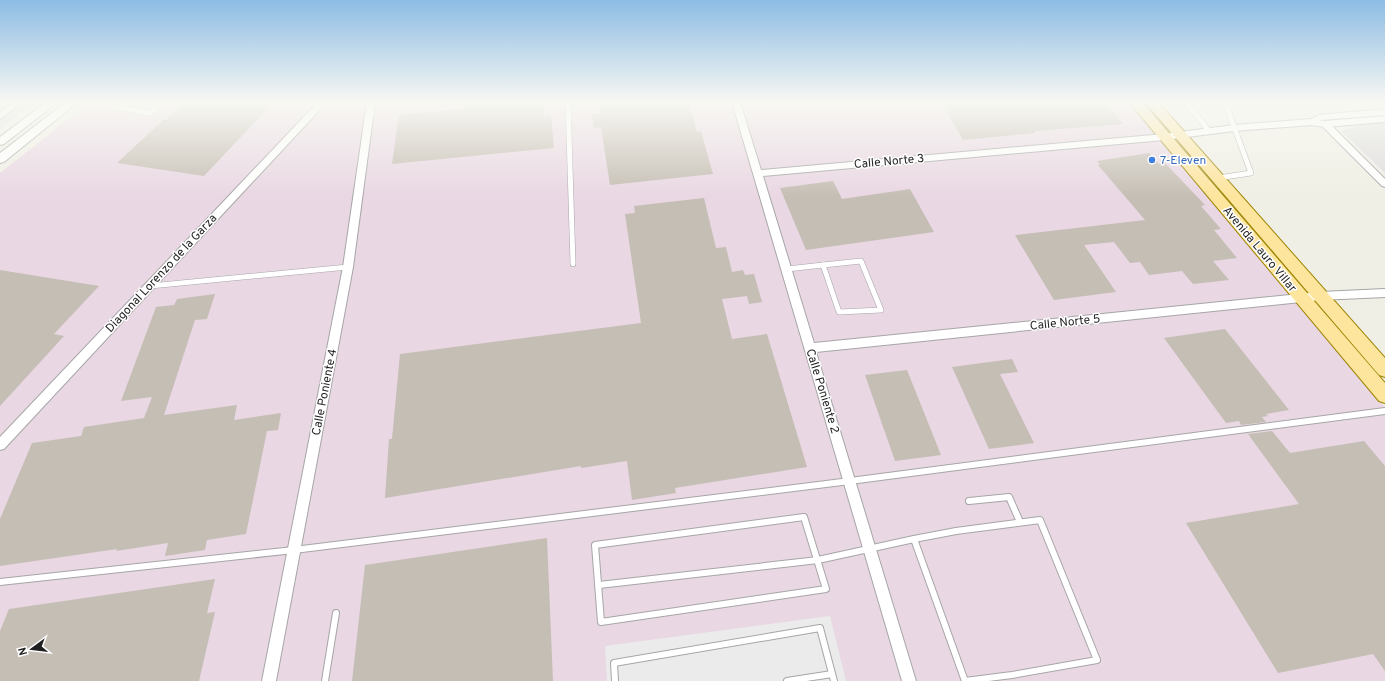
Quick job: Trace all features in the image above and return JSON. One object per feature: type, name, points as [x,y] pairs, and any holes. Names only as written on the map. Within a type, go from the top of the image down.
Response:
[{"type":"main road","name":"Avenida Lauro Villar","points":[[1161,134],[1385,396]]},
{"type":"main road","name":"Avenida Lauro Villar","points":[[1180,134],[1385,370]]},
{"type":"street","points":[[0,142],[11,134]]},
{"type":"street","points":[[0,159],[32,134]]},
{"type":"street","name":"Diagonal Lorenzo de la Garza","points":[[0,445],[294,134]]},
{"type":"street","name":"Calle Poniente 4","points":[[269,681],[348,267],[367,134]]},
{"type":"street","name":"Calle Poniente 2","points":[[746,134],[850,481],[868,548],[909,681]]},
{"type":"street","points":[[1164,137],[1180,134]]},
{"type":"street","points":[[1335,134],[1385,184]]},
{"type":"street","name":"Calle Norte 3","points":[[758,173],[1164,137]]},
{"type":"street","name":"Calle Norte 5","points":[[810,348],[1320,296],[1385,293]]},
{"type":"lane","points":[[569,134],[573,264]]},
{"type":"lane","points":[[1218,178],[1251,173],[1236,134]]},
{"type":"lane","points":[[787,269],[823,265],[861,261],[881,310],[839,312],[823,265]]},
{"type":"lane","points":[[150,286],[348,267]]},
{"type":"lane","points":[[0,582],[294,550],[850,481],[1385,410]]},
{"type":"lane","points":[[969,501],[1009,497],[1020,522]]},
{"type":"lane","points":[[804,517],[818,560],[826,589],[601,622],[595,545],[804,517]]},
{"type":"lane","points":[[599,585],[818,560],[868,548],[914,539],[956,531],[1040,520],[1097,660],[1012,675],[965,681],[914,539]]},
{"type":"lane","points":[[325,681],[336,613]]},
{"type":"lane","points":[[615,681],[614,663],[820,628],[833,678],[787,681]]},
{"type":"shaded area","points":[[50,134],[1158,134],[1385,407],[1385,681],[0,681],[0,173]]},
{"type":"shaded area","points":[[1344,134],[1385,134],[1385,173]]},
{"type":"shaded area","points":[[830,616],[846,681],[607,681],[605,646]]},
{"type":"building","points":[[148,134],[244,134],[204,176],[117,163]]},
{"type":"building","points":[[396,134],[553,134],[554,148],[392,164]]},
{"type":"building","points":[[602,134],[702,134],[713,174],[610,185]]},
{"type":"building","points":[[959,134],[1027,134],[963,140]]},
{"type":"building","points":[[1149,153],[1159,164],[1165,163],[1205,205],[1201,206],[1221,229],[1214,230],[1237,258],[1213,261],[1229,280],[1193,284],[1182,271],[1149,275],[1140,262],[1130,263],[1114,242],[1084,245],[1116,292],[1054,300],[1015,235],[1145,220],[1098,165],[1100,164],[1097,161]]},
{"type":"building","points":[[833,181],[842,199],[910,189],[934,232],[806,250],[780,188]]},
{"type":"building","points":[[704,198],[716,248],[726,247],[732,272],[743,270],[745,275],[754,274],[762,302],[749,304],[747,296],[722,299],[732,339],[767,334],[807,467],[675,488],[676,493],[632,500],[627,461],[581,468],[581,466],[385,498],[389,439],[392,439],[400,354],[641,323],[625,214],[635,213],[634,206]]},
{"type":"building","points":[[0,270],[99,286],[54,334],[64,336],[0,406]]},
{"type":"building","points":[[215,294],[207,319],[195,320],[164,415],[237,405],[234,420],[281,413],[278,430],[267,431],[246,534],[207,540],[205,550],[165,556],[168,543],[0,566],[0,519],[32,443],[81,436],[84,427],[144,418],[152,397],[121,401],[156,307],[174,305],[177,299]]},
{"type":"building","points":[[1225,329],[1289,410],[1266,414],[1268,416],[1262,417],[1266,422],[1241,425],[1239,421],[1226,423],[1164,338]]},
{"type":"building","points":[[1012,359],[1018,372],[1000,374],[1034,443],[989,449],[952,367]]},
{"type":"building","points":[[907,370],[941,455],[895,461],[865,375]]},
{"type":"building","points":[[1272,431],[1290,453],[1364,441],[1385,466],[1385,671],[1373,654],[1278,673],[1186,523],[1299,504],[1248,434]]},
{"type":"building","points":[[547,538],[553,681],[352,681],[365,565]]},
{"type":"building","points":[[215,579],[207,613],[215,612],[199,681],[0,681],[0,631],[9,609]]},
{"type":"place","name":"7-Eleven","points":[[1152,160]]}]
